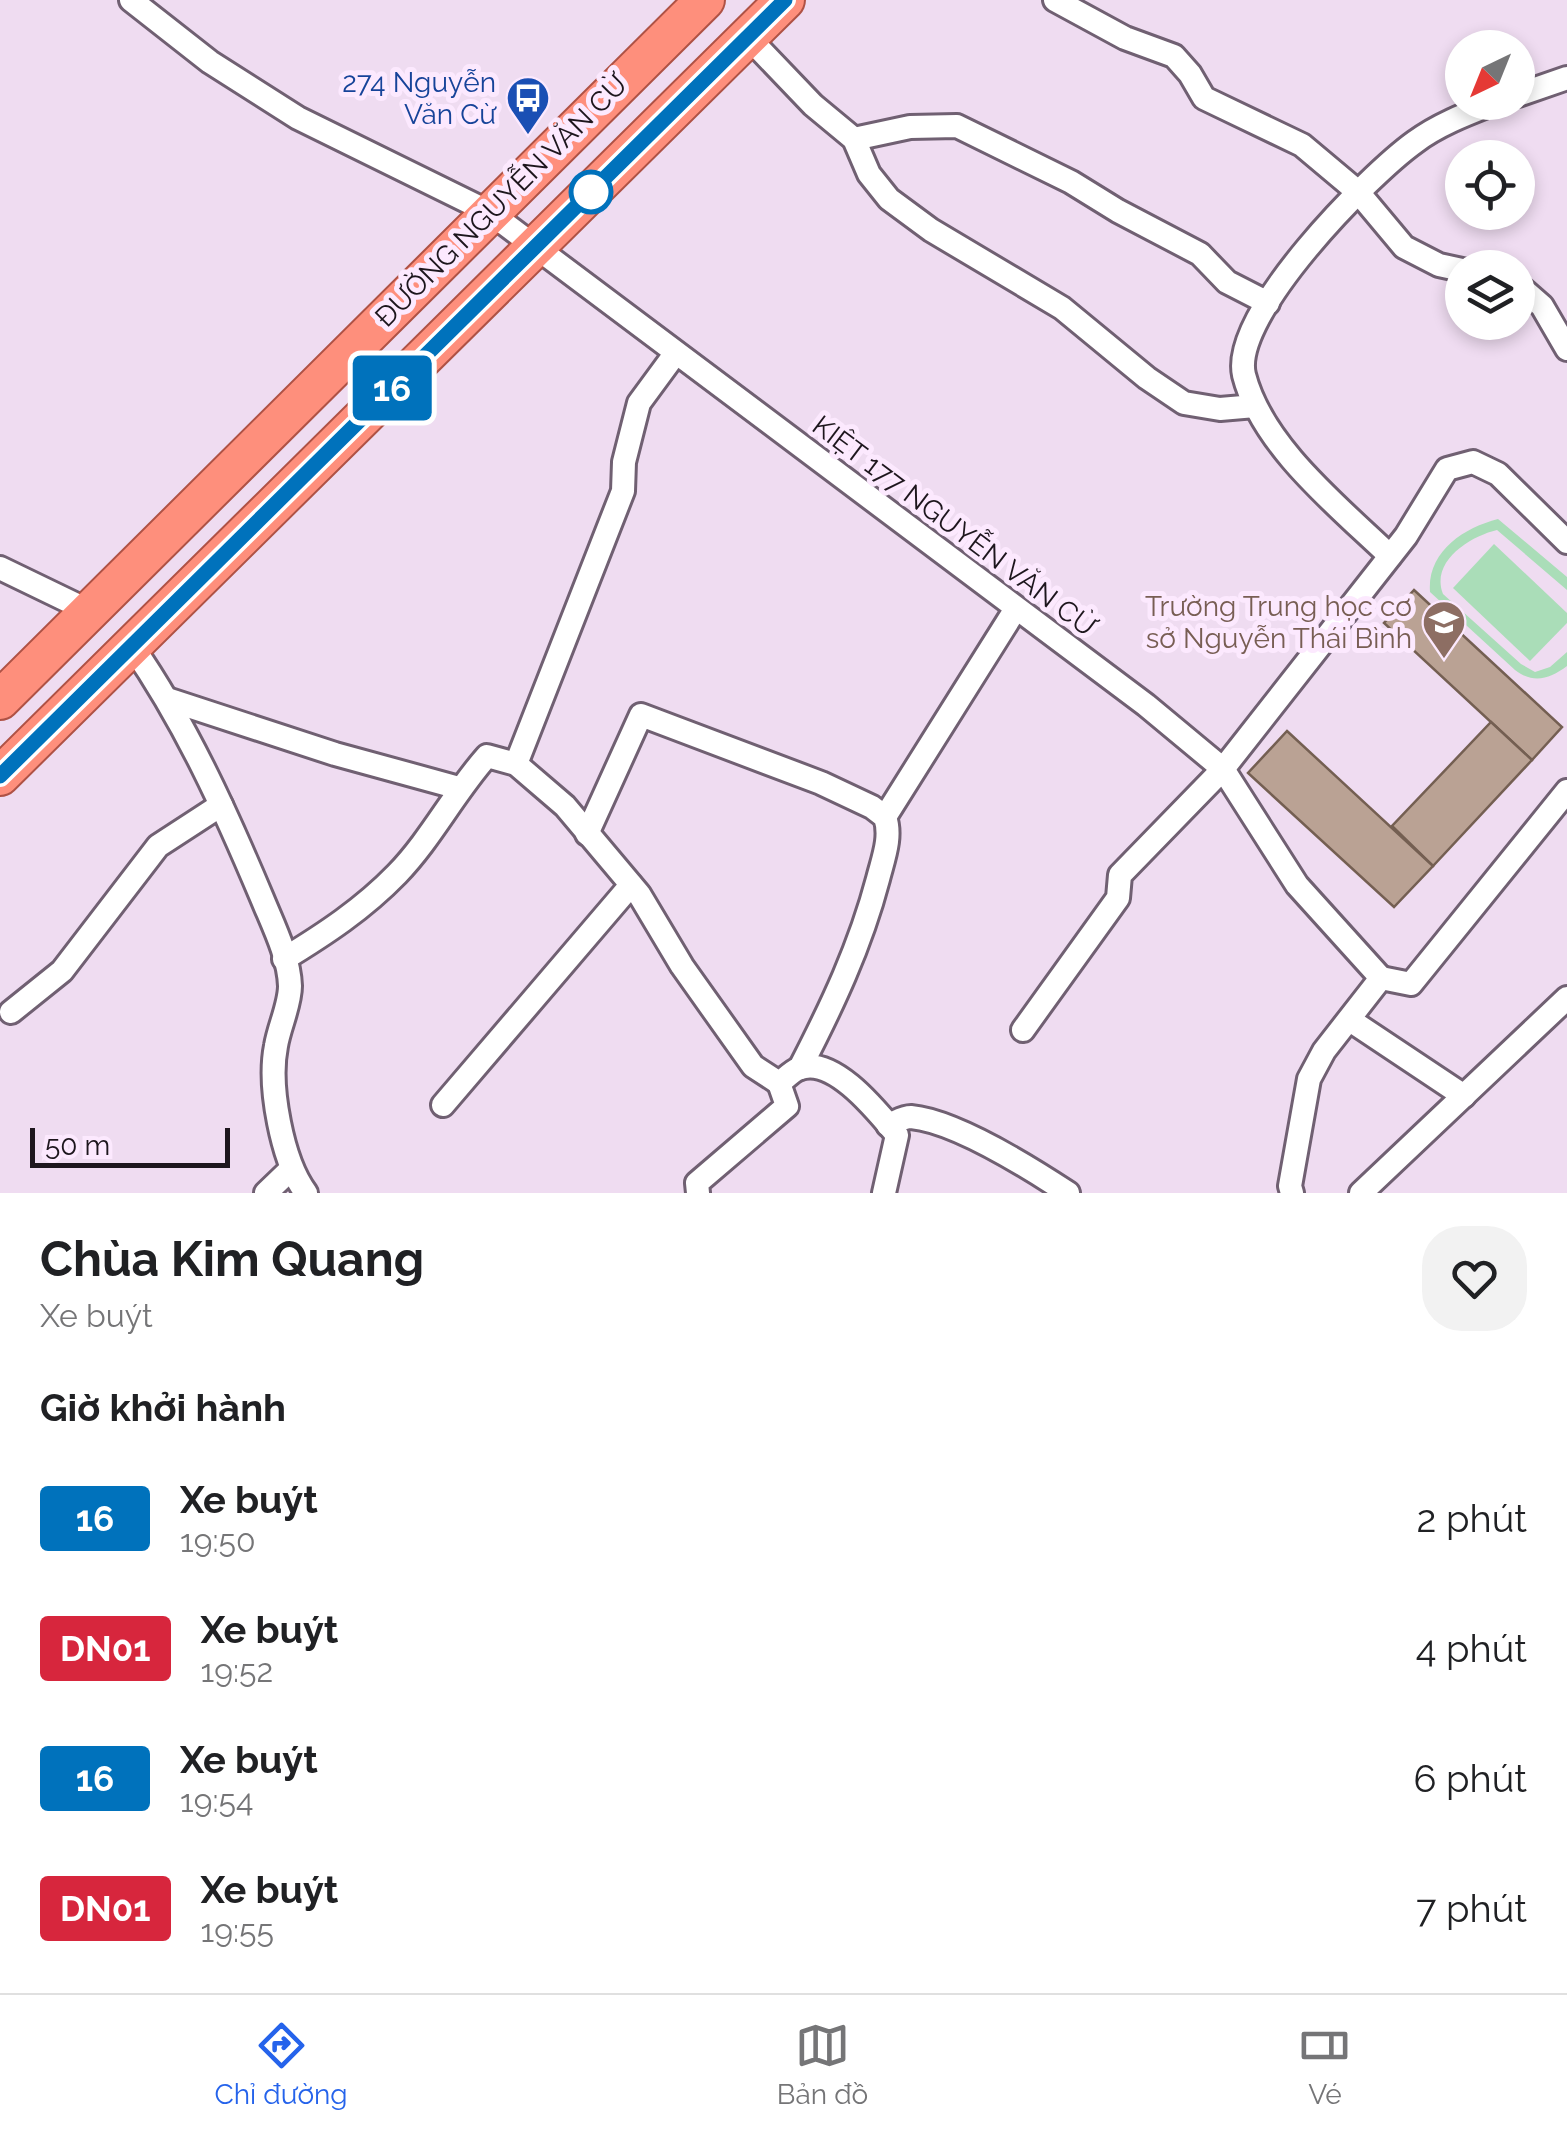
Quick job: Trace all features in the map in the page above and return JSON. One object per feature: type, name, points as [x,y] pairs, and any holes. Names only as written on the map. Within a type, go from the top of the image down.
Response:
[{"type":"highway","name":"ĐƯỜNG NGUYỄN VĂN CỪ","points":[[0,700],[705,0]]},
{"type":"highway","name":"ĐƯỜNG NGUYỄN VĂN CỪ","points":[[0,776],[785,0]]},
{"type":"street","name":"KIỆT 177 NGUYỄN VĂN CỪ","points":[[130,0],[210,62],[298,118],[489,212],[1146,706],[1223,769],[1297,885],[1381,978]]},
{"type":"street","points":[[1055,0],[1125,38],[1174,56],[1204,98],[1302,144],[1358,192],[1404,246],[1445,266]]},
{"type":"street","points":[[748,37],[813,104],[854,139],[869,174],[890,199],[932,230],[1062,308],[1184,402],[1220,410],[1254,406]]},
{"type":"street","points":[[1535,89],[1567,78]]},
{"type":"street","points":[[1390,556],[1299,468],[1254,406],[1242,370],[1251,332],[1320,232],[1389,161],[1419,138],[1458,120]]},
{"type":"street","points":[[854,139],[910,127],[958,126],[1071,182],[1200,254],[1227,282],[1268,303]]},
{"type":"street","points":[[1535,300],[1567,349]]},
{"type":"street","points":[[516,764],[623,492],[624,462],[639,403],[674,354]]},
{"type":"street","points":[[1024,1030],[1118,898],[1120,874],[1223,769],[1390,556],[1447,470],[1473,462],[1498,474],[1567,542]]},
{"type":"street","points":[[0,568],[89,611]]},
{"type":"street","points":[[779,1083],[800,1068],[838,994],[866,922],[888,834],[885,817],[1014,610]]},
{"type":"street","points":[[132,646],[170,700],[222,806],[284,958],[290,987],[273,1066],[274,1087],[291,1169],[306,1193]]},
{"type":"street","points":[[170,700],[319,749],[459,788]]},
{"type":"street","points":[[587,834],[640,715],[822,783],[885,817]]},
{"type":"street","points":[[284,958],[342,924],[399,872],[487,756],[516,764],[564,806],[630,885],[752,1066],[779,1083],[787,1106],[696,1184],[698,1193]]},
{"type":"street","points":[[1292,1193],[1292,1170],[1309,1079],[1324,1051],[1381,978],[1412,984],[1567,791]]},
{"type":"street","points":[[11,1012],[62,971],[158,846],[222,806]]},
{"type":"street","points":[[443,1105],[630,885]]},
{"type":"street","points":[[1361,1193],[1567,998]]},
{"type":"street","points":[[1350,1020],[1464,1096]]},
{"type":"street","points":[[800,1068],[824,1067],[870,1102],[897,1135],[884,1193]]},
{"type":"street","points":[[888,1124],[907,1116],[942,1126],[1025,1165],[1068,1193]]},
{"type":"street","points":[[266,1193],[291,1169]]},
{"type":"green space","points":[[1498,519],[1567,577],[1567,590],[1497,530],[1455,552],[1442,571],[1443,594],[1535,672],[1550,667],[1567,652],[1567,666],[1548,677],[1528,677],[1515,670],[1430,592],[1434,565],[1450,544],[1472,529]]},
{"type":"green space","points":[[1494,544],[1567,613],[1567,623],[1530,661],[1453,588]]},
{"type":"building","points":[[1414,590],[1562,727],[1532,760],[1384,623]]},
{"type":"building","points":[[1491,722],[1532,760],[1433,866],[1392,826]]},
{"type":"building","points":[[1287,731],[1433,866],[1394,907],[1248,773]]},
{"type":"bus line","name":"16","points":[[0,776],[785,0]]},
{"type":"place","name":"274 Nguyễn Văn Cừ","points":[[528,136]]},
{"type":"place","name":"Trường Trung học cơ sở Nguyễn Thái Bình","points":[[1444,660]]}]
